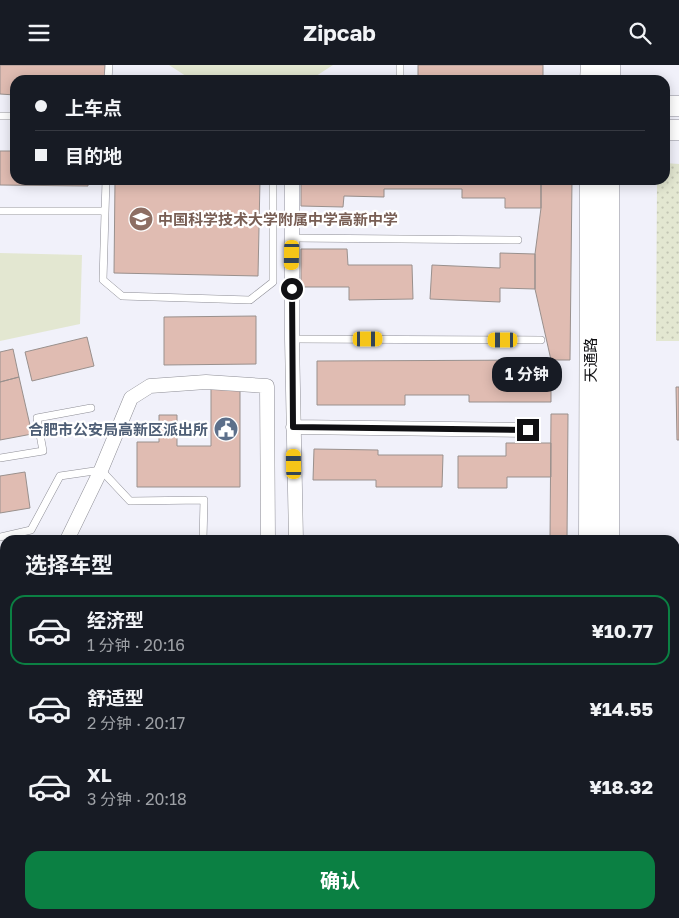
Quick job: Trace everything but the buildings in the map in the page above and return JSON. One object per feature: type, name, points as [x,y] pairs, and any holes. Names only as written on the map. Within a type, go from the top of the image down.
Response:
[{"type":"street","points":[[292,185],[292,339],[296,535]]},
{"type":"street","name":"天通路","points":[[589,535],[590,185]]},
{"type":"street","name":"天通路","points":[[608,535],[610,185]]},
{"type":"street","points":[[69,535],[101,470],[131,397],[150,387],[206,382],[267,385],[268,535]]},
{"type":"street","points":[[293,427],[528,430]]},
{"type":"lane","points":[[106,185],[103,280],[122,297],[250,300],[273,282],[273,185]]},
{"type":"lane","points":[[0,211],[105,211]]},
{"type":"lane","points":[[292,238],[518,239]]},
{"type":"lane","points":[[292,339],[541,340]]},
{"type":"lane","points":[[0,459],[42,451],[37,418],[91,408]]},
{"type":"lane","points":[[9,535],[31,530],[60,476],[101,470],[130,501],[204,500],[203,535]]},
{"type":"green space","points":[[169,65],[333,65],[318,75],[184,75]]},
{"type":"green space","points":[[670,163],[679,164],[679,341],[656,341],[657,185],[670,185]]},
{"type":"green space","points":[[0,253],[82,255],[80,324],[0,341]]},
{"type":"place","name":"中国科学技术大学附属中学高新中学","points":[[141,219]]},
{"type":"place","name":"合肥市公安局高新区派出所","points":[[226,429]]},
{"type":"route","points":[[292,289],[293,427],[528,430]]}]
